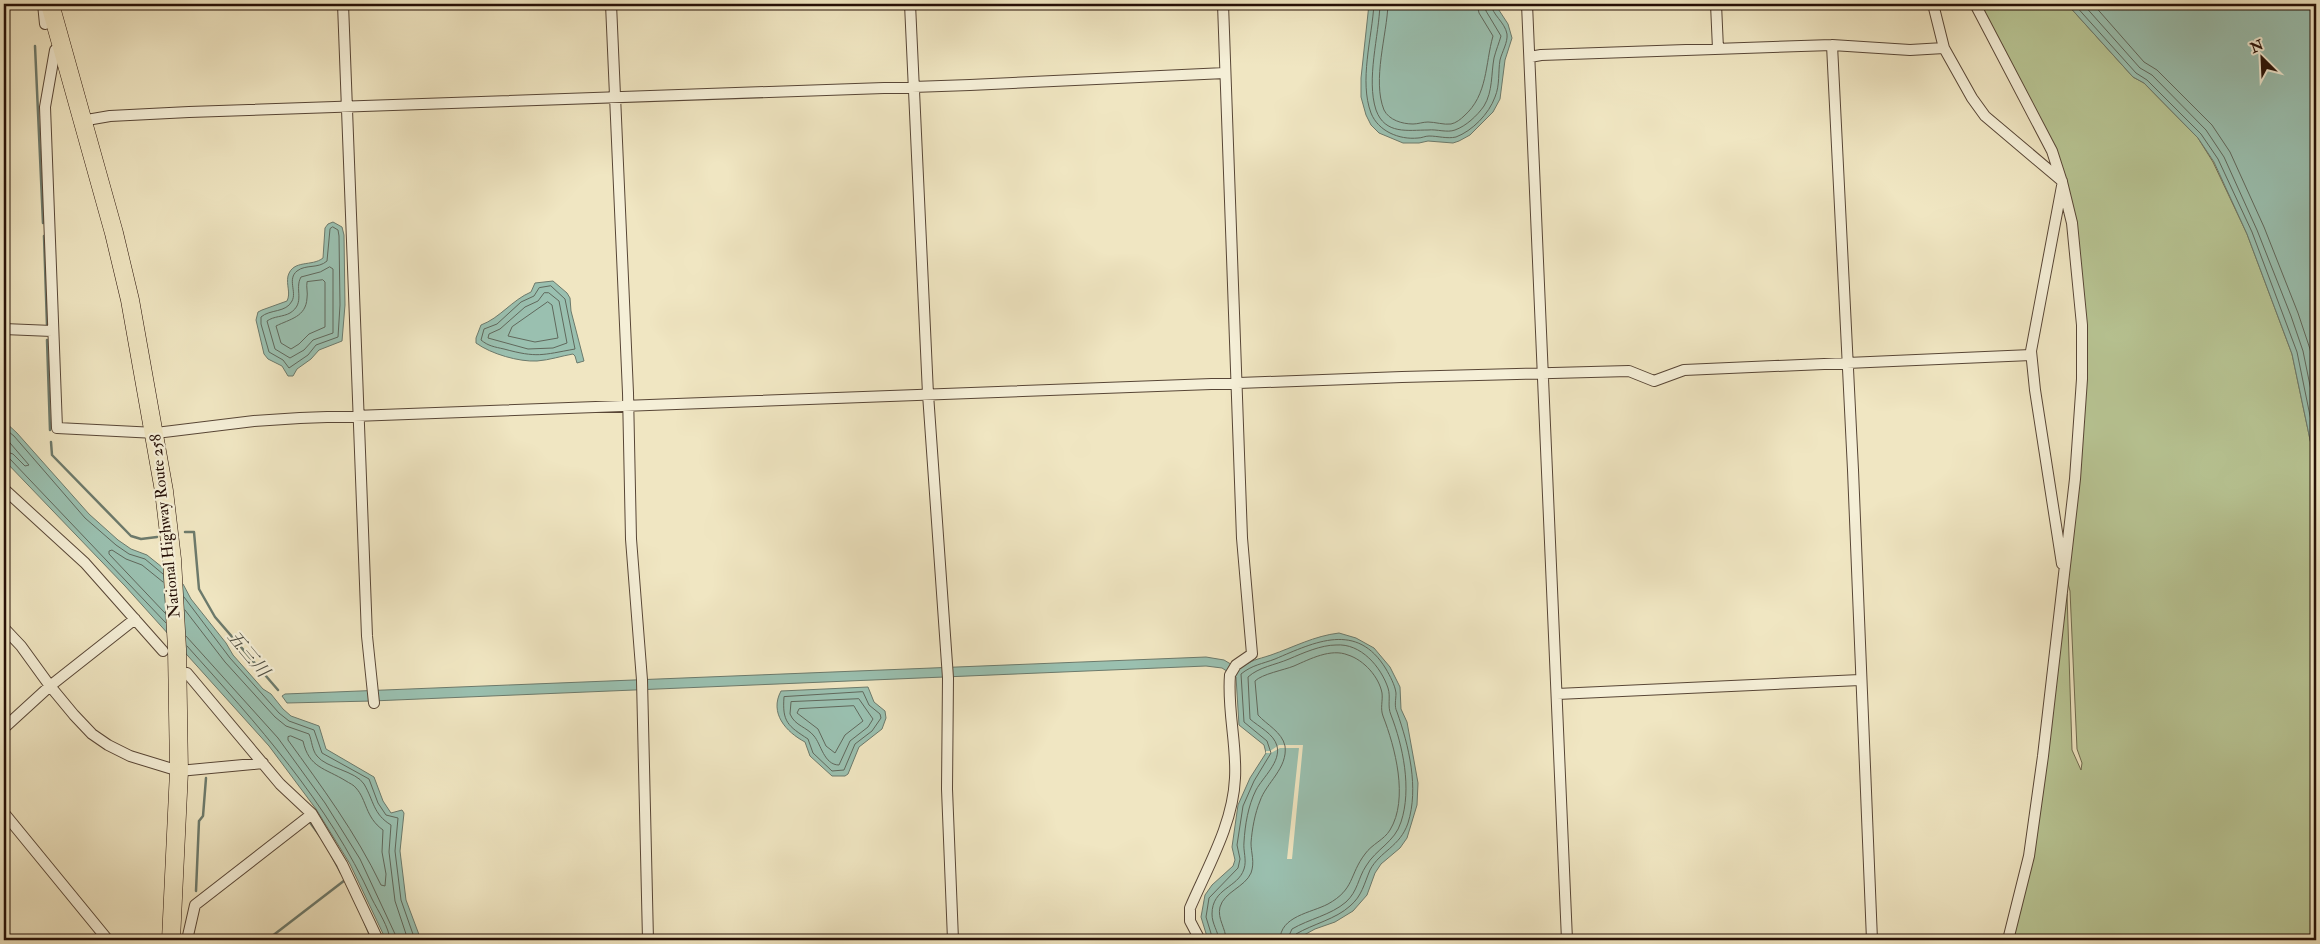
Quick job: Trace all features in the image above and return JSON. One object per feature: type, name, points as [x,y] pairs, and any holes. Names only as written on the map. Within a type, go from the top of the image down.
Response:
[{"type":"highway","name":"National Highway Route 258","points":[[36,4],[81,121]]},
{"type":"highway","name":"National Highway Route 258","points":[[50,4],[81,121],[114,233],[128,291],[156,434],[172,559],[170,650],[179,771],[171,940]]},
{"type":"street","points":[[43,4],[45,24]]},
{"type":"street","points":[[343,4],[367,636],[374,698]]},
{"type":"street","points":[[611,4],[628,406],[631,539],[642,685],[648,940]]},
{"type":"street","points":[[910,4],[928,394],[948,666],[946,789],[953,940]]},
{"type":"street","points":[[1200,940],[1190,921],[1190,908],[1223,832],[1232,804],[1235,777],[1230,675],[1236,665],[1252,654],[1242,538],[1238,383],[1223,4]]},
{"type":"street","points":[[1528,4],[1567,940]]},
{"type":"street","points":[[1716,4],[1718,48]]},
{"type":"street","points":[[1933,4],[1944,48],[1972,98],[1985,116],[2062,182]]},
{"type":"street","points":[[1975,4],[2052,151],[2062,182],[2073,231],[2082,325],[2082,379],[2064,577],[2029,856],[2008,940]]},
{"type":"street","points":[[1530,57],[1541,55],[1832,45],[1910,50],[1944,48]]},
{"type":"street","points":[[1832,45],[1872,940]]},
{"type":"street","points":[[55,50],[44,108],[57,428],[156,434],[254,421],[360,416],[1238,383],[1629,371],[1654,380],[1684,370],[2031,355]]},
{"type":"street","points":[[81,121],[110,116],[1225,73]]},
{"type":"street","points":[[2062,182],[2031,355],[2064,577]]},
{"type":"street","points":[[4,329],[52,331]]},
{"type":"street","points":[[4,489],[85,563],[135,620],[170,650]]},
{"type":"street","points":[[4,728],[50,686],[135,620]]},
{"type":"street","points":[[4,628],[21,646],[50,686],[92,734],[108,746],[130,756],[179,771],[263,763]]},
{"type":"street","points":[[187,673],[280,784],[312,814],[342,864],[378,940]]},
{"type":"street","points":[[1557,694],[1860,680]]},
{"type":"street","points":[[4,813],[108,940]]},
{"type":"street","points":[[187,940],[195,905],[312,814]]},
{"type":"shaded area","points":[[1980,4],[2067,4],[2133,77],[2144,83],[2198,138],[2213,162],[2247,234],[2292,354],[2316,468],[2316,940],[2013,940],[2067,594],[2072,750],[2081,770],[2082,763],[2077,749],[2070,591],[2067,580],[2078,480],[2077,229],[2067,182],[2056,150]]},
{"type":"water","points":[[1369,4],[1495,4],[1508,24],[1512,38],[1505,60],[1500,99],[1493,112],[1470,135],[1453,143],[1428,141],[1403,143],[1379,133],[1371,125],[1361,97],[1361,78]]},
{"type":"water","points":[[2067,4],[2316,4],[2316,468],[2292,354],[2247,234],[2214,162],[2198,138],[2144,83],[2133,77]]},
{"type":"water","points":[[333,222],[342,227],[344,235],[345,305],[342,341],[319,350],[311,359],[297,369],[293,376],[288,376],[282,366],[268,359],[264,354],[256,320],[258,312],[287,301],[289,295],[288,276],[294,267],[319,261],[323,258],[325,228]]},
{"type":"water","points":[[553,281],[570,298],[571,311],[584,361],[577,363],[573,354],[542,360],[514,359],[497,354],[476,343],[481,325],[531,292],[535,283]]},
{"type":"water","points":[[4,421],[17,433],[89,514],[118,540],[131,549],[147,555],[183,584],[191,599],[226,643],[233,655],[283,709],[291,716],[319,726],[326,749],[374,777],[383,801],[391,813],[402,810],[404,813],[400,851],[406,900],[421,940],[386,940],[350,864],[316,809],[269,746],[125,586],[4,460]]},
{"type":"water","points":[[1339,633],[1356,638],[1374,648],[1390,667],[1400,687],[1401,709],[1407,722],[1418,783],[1417,805],[1407,838],[1400,848],[1381,864],[1375,873],[1367,895],[1353,911],[1335,922],[1315,929],[1295,940],[1208,940],[1201,917],[1205,895],[1212,885],[1233,866],[1235,860],[1232,847],[1238,805],[1250,778],[1266,753],[1264,745],[1239,725],[1236,677],[1222,668],[1206,666],[372,701],[287,703],[282,696],[285,694],[1206,657],[1224,660],[1239,669],[1255,660],[1304,642]]},
{"type":"water","points":[[868,687],[874,702],[885,711],[886,718],[882,729],[859,747],[848,774],[845,776],[832,776],[810,756],[805,742],[792,733],[781,721],[777,707],[781,691]]},
{"type":"pier","points":[[1279,745],[1303,745],[1292,859],[1287,859],[1299,748],[1280,748],[1271,753],[1266,753],[1266,751],[1270,751]]},
{"type":"waterway","points":[[35,46],[43,223]]},
{"type":"waterway","points":[[44,236],[47,325]]},
{"type":"waterway","points":[[47,340],[50,430]]},
{"type":"waterway","points":[[51,442],[52,455],[131,536],[141,539],[157,537]]},
{"type":"waterway","name":"五三川","points":[[185,532],[194,532],[199,589],[215,617],[278,690]]},
{"type":"waterway","points":[[196,891],[199,821],[203,816],[206,778]]},
{"type":"waterway","points":[[309,821],[320,836]]},
{"type":"waterway","points":[[332,856],[341,873]]},
{"type":"waterway","points":[[267,940],[345,880]]},
{"type":"waterway","points":[[365,923],[372,940]]}]
